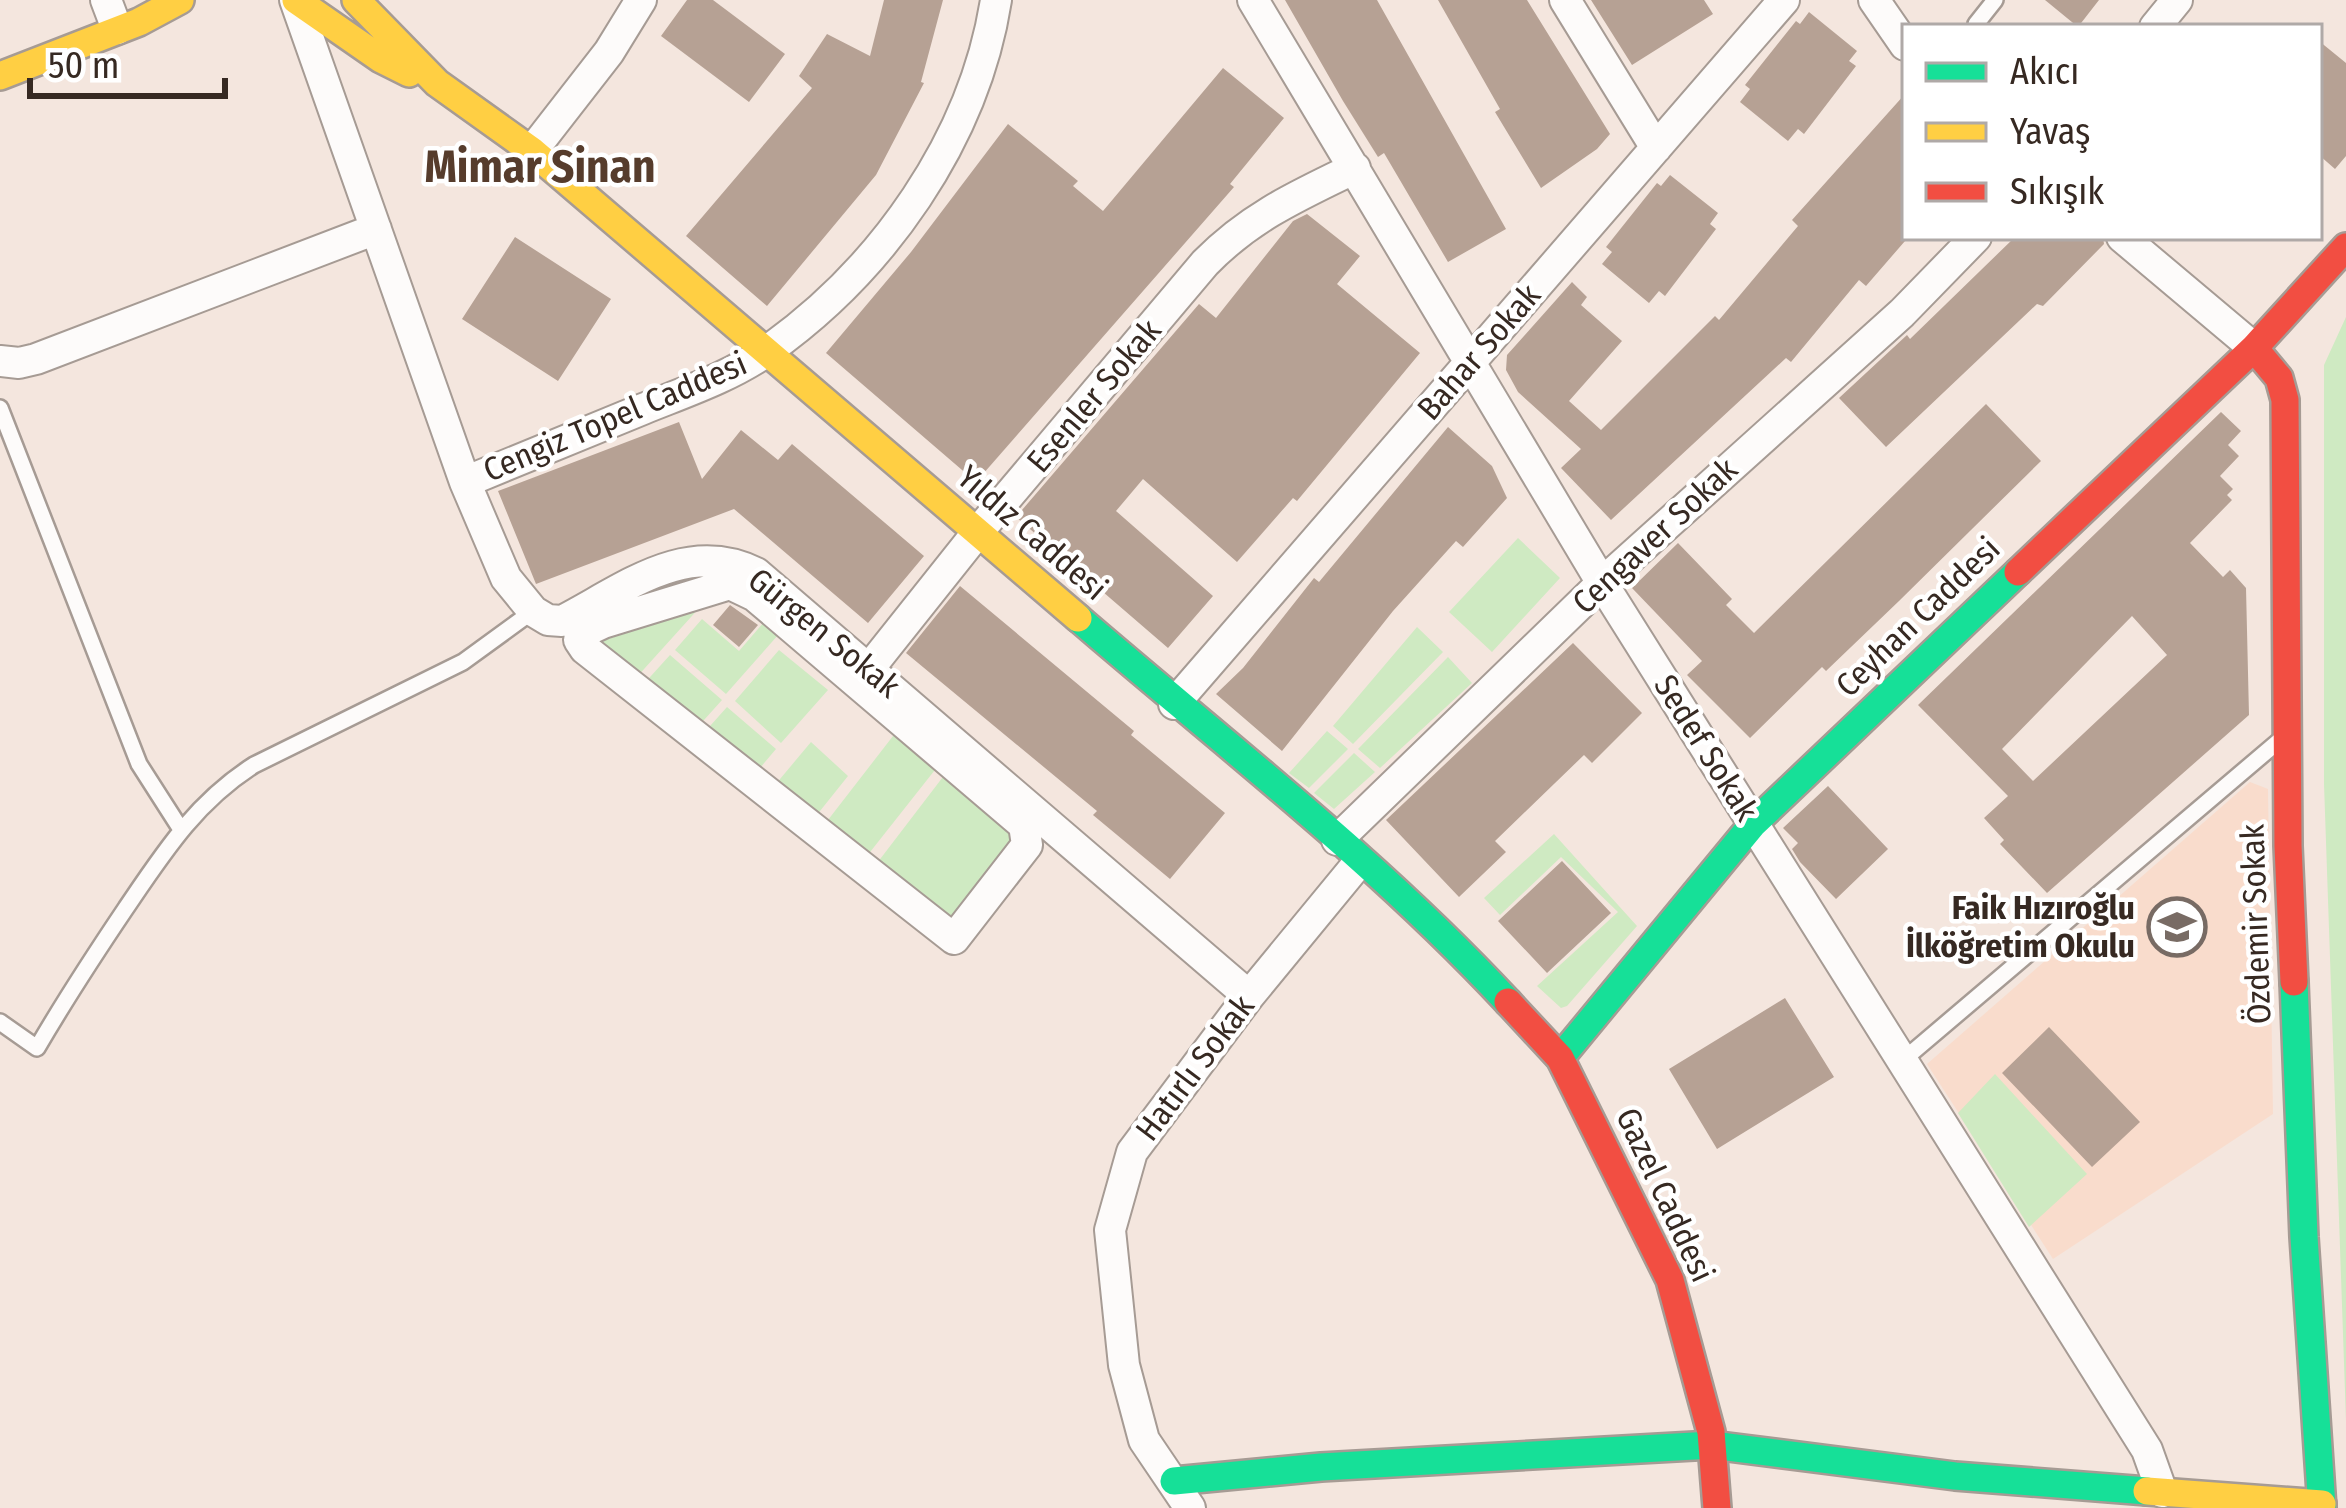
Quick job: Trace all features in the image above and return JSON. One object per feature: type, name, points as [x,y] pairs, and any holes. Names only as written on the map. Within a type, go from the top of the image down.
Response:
[{"type":"street","points":[[106,0],[136,17]]},
{"type":"street","points":[[0,76],[180,0]]},
{"type":"street","points":[[295,0],[465,482],[506,578],[533,611]]},
{"type":"street","name":"Yıldız Caddesi","points":[[295,0],[381,58],[437,83]]},
{"type":"street","name":"Yıldız Caddesi","points":[[356,0],[437,83],[532,151],[1337,840],[1469,960],[1560,1058]]},
{"type":"street","points":[[532,151],[610,52],[641,0]]},
{"type":"street","name":"Cengiz Topel Caddesi","points":[[465,482],[718,379],[767,351],[870,257],[944,155],[974,89],[996,0]]},
{"type":"street","name":"Sedef Sokak","points":[[1253,0],[1602,583],[2147,1450],[2162,1492]]},
{"type":"street","points":[[1565,0],[1656,148]]},
{"type":"street","name":"Bahar Sokak","points":[[1174,704],[1784,0]]},
{"type":"street","points":[[1874,0],[1902,41]]},
{"type":"street","points":[[2157,24],[2177,0]]},
{"type":"street","name":"Esenler Sokak","points":[[864,675],[977,533],[1224,244],[1264,212],[1354,168]]},
{"type":"street","points":[[2,368],[376,229]]},
{"type":"street","name":"Cengaver Sokak","points":[[1337,840],[1602,583],[1903,313],[1973,240]]},
{"type":"street","points":[[2126,240],[2254,348]]},
{"type":"street","name":"Ceyhan Caddesi","points":[[1560,1058],[1753,824],[2254,348],[2346,247]]},
{"type":"street","name":"Özdemir Sokak","points":[[2254,348],[2278,378],[2285,400],[2288,846],[2304,1237],[2322,1506]]},
{"type":"street","name":"Gürgen Sokak","points":[[533,611],[548,620],[562,621],[667,566],[704,558],[735,562],[769,582],[864,675],[1249,996]]},
{"type":"street","points":[[736,585],[864,675],[1027,831],[1027,844],[954,939],[579,640],[603,623],[736,585]]},
{"type":"street","name":"Hatırlı Sokak","points":[[1182,1495],[1144,1440],[1124,1364],[1110,1230],[1132,1152],[1249,996],[1360,861]]},
{"type":"street","name":"Gazel Caddesi","points":[[1560,1058],[1670,1280],[1712,1445],[1717,1508]]},
{"type":"street","points":[[1182,1495],[1321,1467],[1712,1445],[1955,1477],[2322,1506]]},
{"type":"lane","points":[[1976,24],[1995,0]]},
{"type":"lane","points":[[0,408],[139,764],[180,828]]},
{"type":"lane","points":[[0,1022],[37,1048],[180,828],[210,796],[254,765],[464,662],[533,611]]},
{"type":"lane","points":[[1902,1061],[2287,735]]},
{"type":"shaded area","name":"Faik Hızıroğlu İlköğretim Okulu","points":[[2250,782],[2268,789],[2273,1114],[2053,1259],[1927,1064]]},
{"type":"green space","points":[[2346,317],[2346,1421],[2324,784],[2324,365]]},
{"type":"green space","points":[[1518,538],[1560,578],[1492,652],[1449,612]]},
{"type":"green space","points":[[710,596],[635,679],[587,637]]},
{"type":"green space","points":[[702,619],[739,651],[764,622],[786,626],[726,694],[675,650]]},
{"type":"green space","points":[[1417,627],[1443,652],[1353,744],[1333,726]]},
{"type":"green space","points":[[779,650],[828,690],[781,743],[735,701]]},
{"type":"green space","points":[[670,655],[722,700],[695,730],[641,687]]},
{"type":"green space","points":[[1448,657],[1472,683],[1380,768],[1358,749]]},
{"type":"green space","points":[[727,707],[776,749],[754,775],[702,735]]},
{"type":"green space","points":[[900,727],[942,761],[863,861],[821,829]]},
{"type":"green space","points":[[1327,731],[1348,749],[1309,788],[1289,773]]},
{"type":"green space","points":[[811,742],[848,776],[812,821],[770,791]]},
{"type":"green space","points":[[1354,753],[1375,772],[1334,809],[1314,793]]},
{"type":"green space","points":[[949,769],[1016,824],[1009,834],[1015,839],[952,932],[871,871]]},
{"type":"green space","points":[[1554,834],[1637,926],[1561,1008],[1537,986],[1618,912],[1561,857],[1500,915],[1484,898]]},
{"type":"green space","points":[[1995,1074],[2087,1174],[2029,1227],[1958,1113]]},
{"type":"building","points":[[687,0],[713,0],[785,54],[749,102],[661,36]]},
{"type":"building","points":[[884,0],[943,0],[924,83],[876,175],[767,306],[686,236],[812,88],[799,76],[827,34],[870,56]]},
{"type":"building","points":[[1285,0],[1377,0],[1506,229],[1448,262],[1384,153],[1378,157],[1343,101]]},
{"type":"building","points":[[1438,0],[1527,0],[1610,134],[1597,149],[1541,188],[1495,112],[1500,109]]},
{"type":"building","points":[[1591,0],[1704,0],[1713,14],[1632,65]]},
{"type":"building","points":[[2045,0],[2099,0],[2080,24]]},
{"type":"building","points":[[1809,12],[1857,51],[1849,61],[1856,66],[1804,134],[1798,129],[1788,141],[1740,102],[1750,89],[1745,85],[1796,21],[1800,24]]},
{"type":"building","points":[[2322,43],[2346,63],[2346,156],[2335,169],[2322,158]]},
{"type":"building","points":[[1223,68],[1284,118],[1230,184],[1234,187],[976,482],[826,353],[911,252],[1008,124],[1078,181],[1073,186],[1103,211]]},
{"type":"building","points":[[1902,97],[1905,241],[1866,286],[1859,280],[1791,362],[1786,358],[1611,520],[1561,468],[1581,449],[1518,392],[1506,370],[1507,355],[1572,282],[1587,297],[1581,305],[1622,341],[1569,401],[1601,430],[1715,316],[1719,320],[1798,226],[1792,220]]},
{"type":"building","points":[[1670,175],[1718,213],[1710,224],[1716,229],[1665,296],[1659,291],[1649,303],[1602,264],[1612,252],[1606,247],[1657,183],[1661,186]]},
{"type":"building","points":[[1307,214],[1360,256],[1337,284],[1420,353],[1297,501],[1293,498],[1237,562],[1143,479],[1116,511],[1213,596],[1168,648],[1016,517],[1199,304],[1216,318],[1293,221]]},
{"type":"building","points":[[515,237],[611,299],[558,381],[462,319]]},
{"type":"building","points":[[2012,240],[2103,240],[2043,306],[2037,304],[1886,447],[1839,398],[1907,335],[1910,339]]},
{"type":"building","points":[[1986,404],[2041,461],[1826,671],[1822,667],[1750,738],[1687,675],[1702,661],[1632,588],[1678,543],[1732,599],[1726,605],[1754,633]]},
{"type":"building","points":[[2221,412],[2241,431],[2228,445],[2239,456],[2220,476],[2233,489],[2227,495],[2232,500],[2190,543],[2223,577],[2230,570],[2246,588],[2249,715],[2047,893],[2000,844],[2004,840],[1984,818],[2008,796],[1918,705]],"holes":[[[2132,616],[2167,655],[2033,781],[2002,749]]]},
{"type":"building","points":[[679,422],[702,479],[741,430],[778,460],[792,444],[924,556],[868,623],[734,509],[536,584],[498,491]]},
{"type":"building","points":[[1448,427],[1492,466],[1507,498],[1463,547],[1456,541],[1393,611],[1282,751],[1216,694],[1243,668],[1314,578],[1319,582]]},
{"type":"building","points":[[960,586],[1225,813],[1170,879],[1093,815],[1097,811],[906,653]]},
{"type":"building","points":[[730,605],[758,625],[739,647],[713,625]]},
{"type":"building","points":[[1573,643],[1642,713],[1592,763],[1584,755],[1495,841],[1506,852],[1459,897],[1386,820]]},
{"type":"building","points":[[1828,786],[1888,849],[1836,899],[1800,862],[1792,849],[1798,843],[1783,828]]},
{"type":"building","points":[[1562,861],[1611,913],[1547,973],[1498,921]]},
{"type":"building","points":[[1785,998],[1834,1077],[1717,1149],[1669,1069]]},
{"type":"building","points":[[2049,1027],[2140,1122],[2092,1167],[2002,1073]]},
{"type":"traffic: fast","points":[[1560,1058],[1753,824],[2018,572]]},
{"type":"traffic: fast","points":[[1078,618],[1353,852],[1508,1002]]},
{"type":"traffic: fast","points":[[2294,982],[2322,1508]]},
{"type":"traffic: fast","points":[[1174,1481],[1321,1467],[1712,1445],[1955,1476],[2147,1491]]},
{"type":"traffic: slow","points":[[0,76],[139,22],[180,0]]},
{"type":"traffic: slow","points":[[296,0],[409,73]]},
{"type":"traffic: slow","points":[[356,0],[437,83],[532,151],[1078,618]]},
{"type":"traffic: slow","points":[[2147,1491],[2322,1504]]},
{"type":"traffic: jam","points":[[2018,572],[2254,348],[2346,247]]},
{"type":"traffic: jam","points":[[2254,348],[2279,378],[2285,400],[2288,846],[2294,982]]},
{"type":"traffic: jam","points":[[1508,1002],[1560,1058],[1670,1280],[1711,1432],[1717,1508]]},
{"type":"place","name":"Faik Hızıroğlu İlköğretim Okulu","points":[[2177,927]]},
{"type":"district","name":"Mimar Sinan","points":[[540,167]]}]
